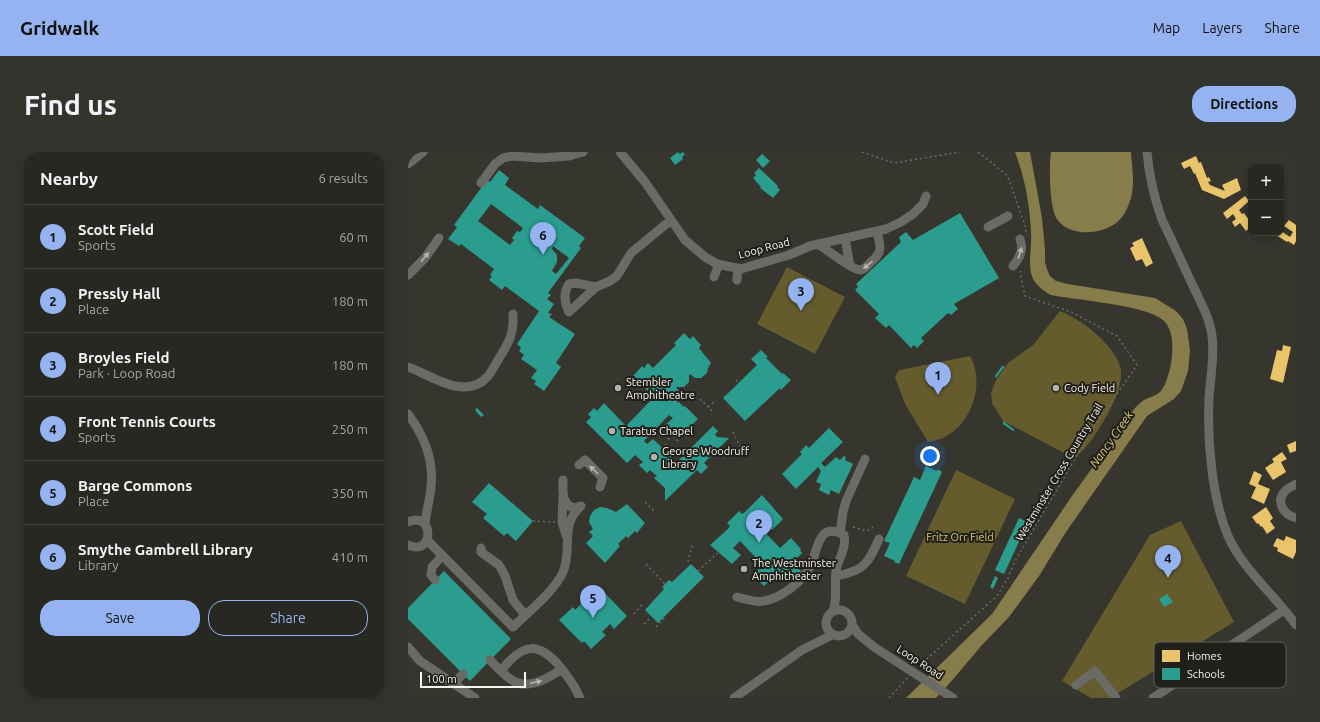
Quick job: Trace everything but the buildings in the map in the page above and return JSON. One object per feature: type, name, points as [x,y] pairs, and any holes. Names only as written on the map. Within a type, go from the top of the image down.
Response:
[{"type":"street","points":[[408,164],[423,152]]},
{"type":"street","points":[[481,183],[495,164],[504,158],[512,156],[540,158],[569,156],[583,152]]},
{"type":"street","name":"Loop Road","points":[[620,152],[645,182],[685,240],[705,257],[719,264],[740,269],[790,255],[810,246],[886,229],[913,214],[923,204],[926,196]]},
{"type":"street","points":[[1147,152],[1156,204],[1206,314],[1212,336],[1213,355],[1209,399],[1209,428],[1211,461],[1220,514],[1229,537],[1240,556],[1296,625]]},
{"type":"street","points":[[988,227],[1008,216]]},
{"type":"street","points":[[596,287],[617,276],[632,253],[671,220]]},
{"type":"street","points":[[818,244],[835,254],[850,266],[860,270],[864,269],[878,257],[881,249],[877,231]]},
{"type":"street","points":[[408,274],[424,258],[439,238]]},
{"type":"street","points":[[845,238],[850,266]]},
{"type":"street","points":[[1018,266],[1024,239]]},
{"type":"street","points":[[714,277],[719,264]]},
{"type":"street","points":[[737,280],[738,268]]},
{"type":"street","points":[[408,367],[456,387],[469,386],[481,382],[488,376],[509,342],[514,328],[513,314]]},
{"type":"street","points":[[408,414],[420,431],[429,452],[431,468],[431,487],[425,524],[428,532],[427,540],[422,545],[411,546],[408,556]]},
{"type":"street","points":[[840,533],[846,501],[865,459]]},
{"type":"street","points":[[578,465],[585,460],[603,478],[600,487]]},
{"type":"street","points":[[563,480],[562,522],[567,538]]},
{"type":"street","points":[[1296,484],[1285,492],[1281,498],[1281,506],[1285,512],[1291,517],[1296,518]]},
{"type":"street","points":[[427,540],[513,627],[554,587],[561,576],[566,563],[568,528],[575,511],[581,506],[573,508],[569,506],[563,496]]},
{"type":"street","points":[[411,521],[427,508]]},
{"type":"street","points":[[411,521],[419,520],[425,524]]},
{"type":"street","points":[[737,597],[762,602],[778,596],[797,583],[809,568],[818,541],[822,535],[833,531],[840,533],[844,535],[846,542],[836,570],[836,599],[833,611],[827,617],[826,624],[826,629],[832,635]]},
{"type":"street","points":[[836,578],[850,574],[866,563],[873,553],[879,539]]},
{"type":"street","points":[[481,548],[481,552],[499,565],[505,576],[513,600],[526,615]]},
{"type":"street","points":[[435,580],[431,575],[432,567],[442,556]]},
{"type":"street","points":[[734,698],[802,650],[832,635],[842,636],[849,632],[852,624],[849,614],[844,606],[836,578]]},
{"type":"street","points":[[833,611],[841,610],[849,614]]},
{"type":"street","points":[[1236,642],[1284,610]]},
{"type":"street","points":[[802,650],[819,636],[826,624]]},
{"type":"street","name":"Loop Road","points":[[852,624],[858,634],[874,647],[904,665],[952,698]]},
{"type":"street","name":"Loop Road","points":[[842,636],[851,637],[868,646],[874,647]]},
{"type":"street","points":[[408,647],[420,661],[475,698]]},
{"type":"street","points":[[501,671],[513,656],[520,652],[526,649],[542,650],[562,669],[574,686],[580,698]]},
{"type":"street","points":[[490,660],[514,682],[529,684],[542,681],[562,669]]},
{"type":"street","points":[[1076,685],[1095,671],[1116,698]]},
{"type":"street","points":[[453,684],[463,674]]},
{"type":"street","points":[[1153,698],[1168,688]]},
{"type":"path","points":[[862,152],[894,163],[960,152]]},
{"type":"path","points":[[978,152],[1007,175],[1024,222],[1024,239]]},
{"type":"path","name":"Westminster Cross Country Trail","points":[[889,698],[913,672],[997,596],[1008,578],[1015,561],[1092,430],[1137,365],[1118,336],[1072,312],[1025,296],[1018,266]]},
{"type":"path","points":[[700,399],[713,412]]},
{"type":"path","points":[[708,407],[714,402]]},
{"type":"path","points":[[733,432],[741,448]]},
{"type":"path","points":[[664,435],[670,440]]},
{"type":"path","points":[[673,436],[679,442]]},
{"type":"path","points":[[665,444],[671,451]]},
{"type":"path","points":[[644,502],[656,513]]},
{"type":"path","points":[[533,521],[557,522]]},
{"type":"path","points":[[853,527],[866,531],[873,527]]},
{"type":"path","points":[[688,562],[692,542]]},
{"type":"path","points":[[698,571],[718,553]]},
{"type":"path","points":[[646,564],[665,584]]},
{"type":"path","points":[[588,587],[591,584]]},
{"type":"path","points":[[634,614],[642,605]]},
{"type":"path","points":[[656,627],[664,617]]},
{"type":"path","points":[[644,624],[648,619]]},
{"type":"green space","points":[[787,267],[845,297],[815,354],[757,324]]},
{"type":"green space","name":"Cody Field","points":[[1060,311],[1079,321],[1099,336],[1116,357],[1120,364],[1121,371],[1119,389],[1106,417],[1088,445],[1074,458],[1003,421],[992,403],[991,393],[996,380],[1008,363],[1033,345]]},
{"type":"green space","points":[[970,356],[975,367],[976,391],[968,414],[953,432],[943,438],[928,442],[905,404],[895,377],[899,370]]},
{"type":"green space","name":"Fritz Orr Field","points":[[956,470],[1015,499],[965,604],[906,576]]},
{"type":"green space","points":[[1181,521],[1234,622],[1201,642],[1154,642],[1154,671],[1110,698],[1091,698],[1062,681],[1150,535]]},
{"type":"shaded area","points":[[1015,152],[1030,152],[1042,218],[1045,262],[1050,276],[1056,281],[1068,284],[1155,298],[1176,311],[1183,319],[1187,329],[1190,350],[1188,371],[1181,391],[1174,399],[1147,416],[1066,532],[1039,576],[1009,617],[982,645],[936,698],[906,698],[992,614],[1072,496],[1135,408],[1144,400],[1163,389],[1172,358],[1172,341],[1170,331],[1163,320],[1154,315],[1142,310],[1127,307],[1051,295],[1035,282],[1030,268],[1031,233],[1028,202],[1022,172]]},
{"type":"shaded area","points":[[1051,152],[1131,152],[1133,181],[1131,198],[1125,213],[1116,223],[1099,231],[1080,232],[1071,230],[1057,219],[1054,213],[1051,196]]},
{"type":"place","name":"Smythe Gambrell Library","points":[[543,255]]},
{"type":"place","name":"Broyles Field","points":[[801,311]]},
{"type":"place","name":"Stembler Amphitheatre","points":[[618,388]]},
{"type":"place","name":"Cody Field","points":[[1056,388]]},
{"type":"place","name":"Scott Field","points":[[938,395]]},
{"type":"place","name":"Taratus Chapel","points":[[612,431]]},
{"type":"place","name":"George Woodruff Library","points":[[654,457]]},
{"type":"place","name":"Pressly Hall","points":[[759,543]]},
{"type":"place","name":"The Westminster Amphitheater","points":[[744,569]]},
{"type":"place","name":"Front Tennis Courts","points":[[1168,578]]},
{"type":"place","name":"Barge Commons","points":[[593,618]]},
{"type":"water label","name":"Nancy Creek","points":[[1111,439]]}]
